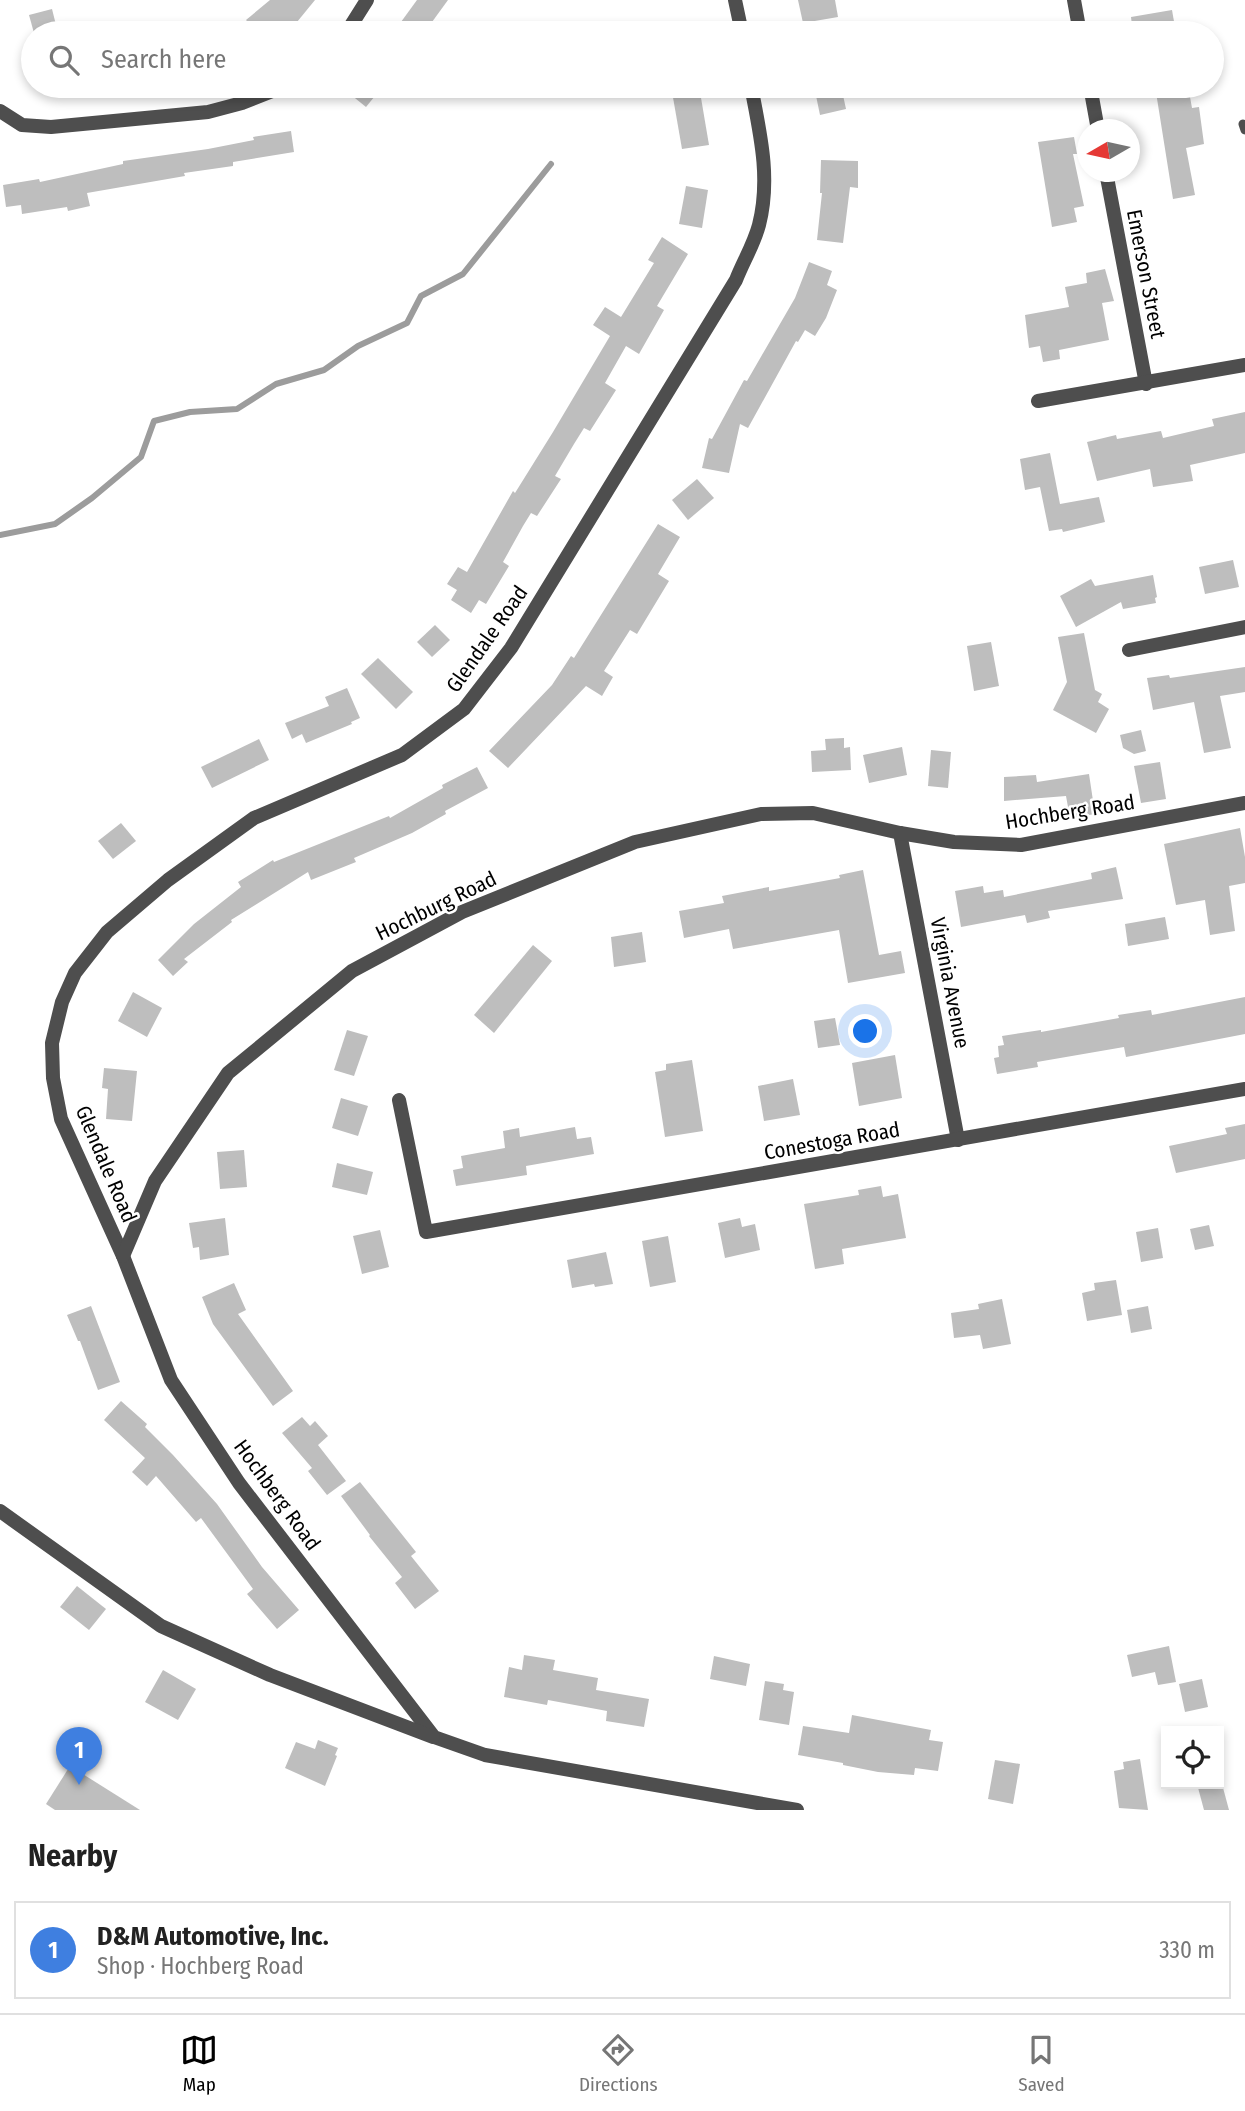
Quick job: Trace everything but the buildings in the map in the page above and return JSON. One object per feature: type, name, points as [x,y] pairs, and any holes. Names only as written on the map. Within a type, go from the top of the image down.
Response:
[{"type":"street","points":[[354,21],[367,0]]},
{"type":"street","points":[[736,0],[739,21]]},
{"type":"street","points":[[1074,0],[1078,21]]},
{"type":"street","points":[[0,111],[22,125],[51,127],[208,112],[255,98]]},
{"type":"street","name":"Glendale Road","points":[[123,1256],[61,1119],[53,1078],[52,1043],[62,1002],[75,972],[107,932],[168,880],[254,818],[402,755],[464,709],[511,649],[736,280],[758,227],[766,185],[753,98]]},
{"type":"street","points":[[1092,98],[1096,119]]},
{"type":"street","name":"Emerson Street","points":[[1108,182],[1146,384]]},
{"type":"street","points":[[1038,401],[1245,365]]},
{"type":"street","points":[[1129,650],[1245,626]]},
{"type":"street","name":"Hochberg Road","points":[[900,833],[954,842],[1021,845],[1245,803]]},
{"type":"street","name":"Hochburg Road","points":[[123,1256],[155,1181],[228,1073],[352,971],[462,912],[635,842],[761,814],[813,813],[900,833]]},
{"type":"street","name":"Virginia Avenue","points":[[900,833],[958,1140]]},
{"type":"street","name":"Conestoga Road","points":[[399,1100],[426,1232],[1245,1089]]},
{"type":"street","name":"Hochberg Road","points":[[123,1256],[171,1380],[239,1483],[434,1737]]},
{"type":"street","points":[[0,1511],[161,1626],[270,1675],[434,1737],[485,1755],[797,1810]]},
{"type":"waterway","points":[[0,535],[55,524],[92,498],[141,457],[154,421],[190,412],[237,409],[276,384],[324,370],[358,346],[407,323],[421,296],[463,274],[551,164]]},
{"type":"place","name":"D&M Automotive, Inc.","points":[[79,1785]]}]
